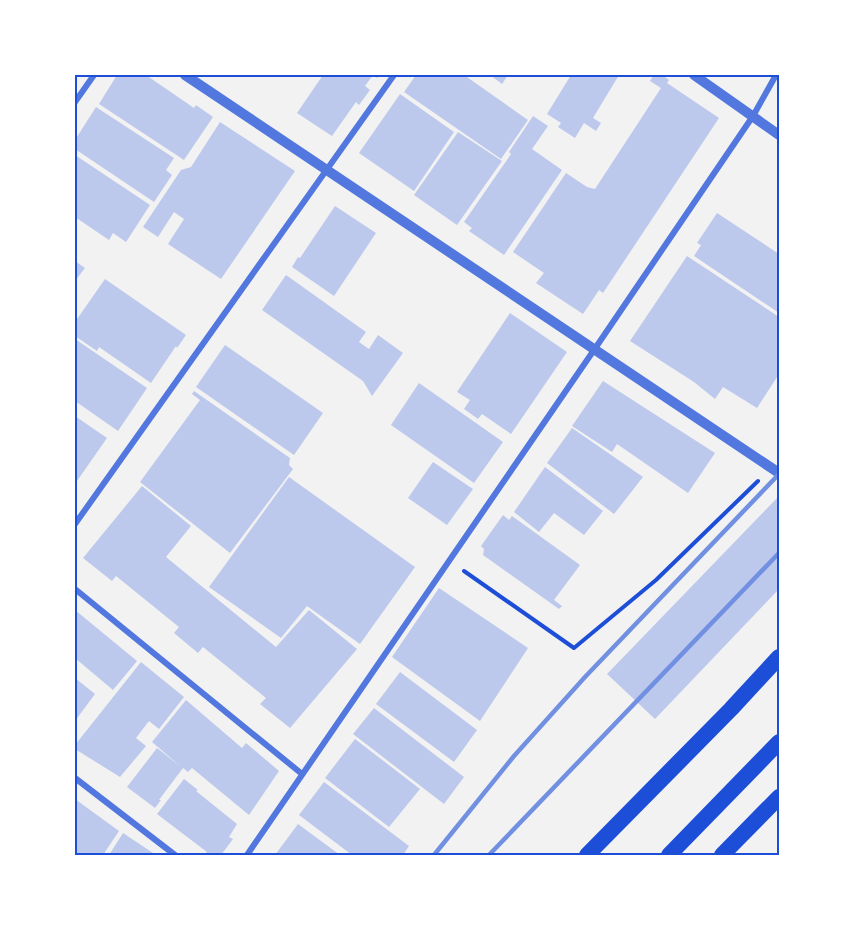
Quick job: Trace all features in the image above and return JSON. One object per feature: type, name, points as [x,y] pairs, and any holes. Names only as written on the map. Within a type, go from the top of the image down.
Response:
[{"type":"highway","points":[[587,855],[779,657]]},
{"type":"highway","points":[[669,855],[779,742]]},
{"type":"highway","points":[[722,855],[779,797]]},
{"type":"street","points":[[75,102],[94,75]]},
{"type":"street","points":[[185,75],[594,350],[776,467]]},
{"type":"street","points":[[75,524],[394,75]]},
{"type":"street","points":[[694,75],[779,135]]},
{"type":"street","points":[[247,855],[753,116],[776,75]]},
{"type":"street","points":[[75,589],[302,774]]},
{"type":"street","points":[[75,778],[174,855]]},
{"type":"path","points":[[449,561],[574,648],[656,580],[776,467]]},
{"type":"building","points":[[117,75],[146,75],[194,108],[196,105],[213,117],[184,160],[99,104]]},
{"type":"building","points":[[323,75],[373,75],[365,86],[370,90],[359,105],[356,102],[332,136],[297,113]]},
{"type":"building","points":[[416,75],[464,75],[528,120],[501,159],[404,92]]},
{"type":"building","points":[[490,75],[508,75],[502,84]]},
{"type":"building","points":[[571,75],[619,75],[593,118],[601,123],[596,131],[584,123],[575,138],[558,127],[561,123],[547,114]]},
{"type":"building","points":[[654,75],[662,75],[669,80],[667,83],[719,118],[603,293],[599,290],[583,314],[536,283],[544,273],[513,252],[566,173],[587,187],[595,189],[661,88],[650,81]]},
{"type":"building","points":[[400,94],[454,132],[414,191],[359,153]]},
{"type":"building","points":[[96,107],[174,158],[166,170],[172,175],[154,202],[75,149],[75,140]]},
{"type":"building","points":[[533,116],[548,126],[532,149],[562,170],[504,255],[469,231],[472,228],[464,222],[511,154],[509,152]]},
{"type":"building","points":[[220,122],[295,171],[221,279],[168,244],[184,219],[174,212],[158,237],[143,227],[181,170],[191,167]]},
{"type":"building","points":[[458,132],[502,161],[457,225],[414,195]]},
{"type":"building","points":[[75,155],[150,205],[126,242],[113,233],[109,240],[75,217]]},
{"type":"building","points":[[335,206],[376,233],[334,296],[292,267]]},
{"type":"building","points":[[717,213],[779,254],[779,313],[694,256],[701,245],[697,243]]},
{"type":"building","points":[[687,256],[779,317],[779,374],[757,408],[723,387],[715,399],[694,382],[630,341]]},
{"type":"building","points":[[75,261],[85,268],[75,281]]},
{"type":"building","points":[[286,275],[366,332],[359,342],[369,349],[378,335],[403,353],[372,396],[363,381],[262,310]]},
{"type":"building","points":[[105,279],[186,335],[151,383],[99,347],[97,351],[75,336],[75,322]]},
{"type":"building","points":[[510,313],[567,352],[511,434],[482,414],[478,419],[464,409],[470,400],[457,392]]},
{"type":"building","points":[[75,339],[147,388],[118,431],[75,401]]},
{"type":"building","points":[[225,345],[323,413],[294,455],[196,387]]},
{"type":"building","points":[[603,381],[715,453],[688,493],[617,444],[612,452],[572,426]]},
{"type":"building","points":[[419,383],[503,442],[474,483],[391,425]]},
{"type":"building","points":[[194,391],[290,458],[289,465],[293,469],[230,553],[140,482],[200,400],[192,394]]},
{"type":"building","points":[[75,416],[107,438],[77,481],[75,479]]},
{"type":"building","points":[[572,428],[643,477],[614,514],[547,463]]},
{"type":"building","points":[[433,462],[473,489],[447,525],[408,498]]},
{"type":"building","points":[[545,467],[603,511],[584,535],[554,513],[539,532],[514,512]]},
{"type":"building","points":[[289,477],[415,567],[360,644],[307,606],[281,638],[209,587]]},
{"type":"building","points":[[142,486],[191,526],[166,557],[276,647],[309,610],[357,649],[290,728],[260,704],[266,698],[203,647],[198,653],[174,633],[179,627],[116,576],[112,581],[83,558]]},
{"type":"building","points":[[779,496],[779,589],[655,719],[607,674]]},
{"type":"building","points":[[503,515],[509,520],[512,516],[580,565],[554,600],[562,606],[559,609],[483,555],[484,549],[481,546]]},
{"type":"building","points":[[439,588],[528,648],[480,721],[392,657]]},
{"type":"building","points":[[75,610],[137,661],[113,690],[75,658]]},
{"type":"building","points":[[141,662],[184,697],[159,729],[149,721],[136,738],[146,746],[120,777],[75,749],[75,745]]},
{"type":"building","points":[[400,672],[477,730],[454,762],[376,704]]},
{"type":"building","points":[[75,678],[95,694],[75,721]]},
{"type":"building","points":[[186,700],[242,748],[246,743],[279,771],[249,815],[192,768],[188,772],[183,768],[155,808],[127,787],[157,748],[180,766],[152,742]]},
{"type":"building","points":[[374,708],[464,777],[444,804],[353,734]]},
{"type":"building","points":[[355,739],[420,789],[389,827],[325,778]]},
{"type":"building","points":[[184,779],[237,824],[229,837],[233,839],[221,855],[204,855],[207,852],[157,814]]},
{"type":"building","points":[[324,782],[409,846],[403,855],[352,855],[299,815]]},
{"type":"building","points":[[75,799],[119,831],[103,855],[75,855]]},
{"type":"building","points":[[298,824],[340,855],[275,855]]},
{"type":"building","points":[[123,833],[156,855],[109,855]]},
{"type":"railway","points":[[434,855],[514,756],[585,677],[779,474]]},
{"type":"railway","points":[[489,855],[779,553]]}]
